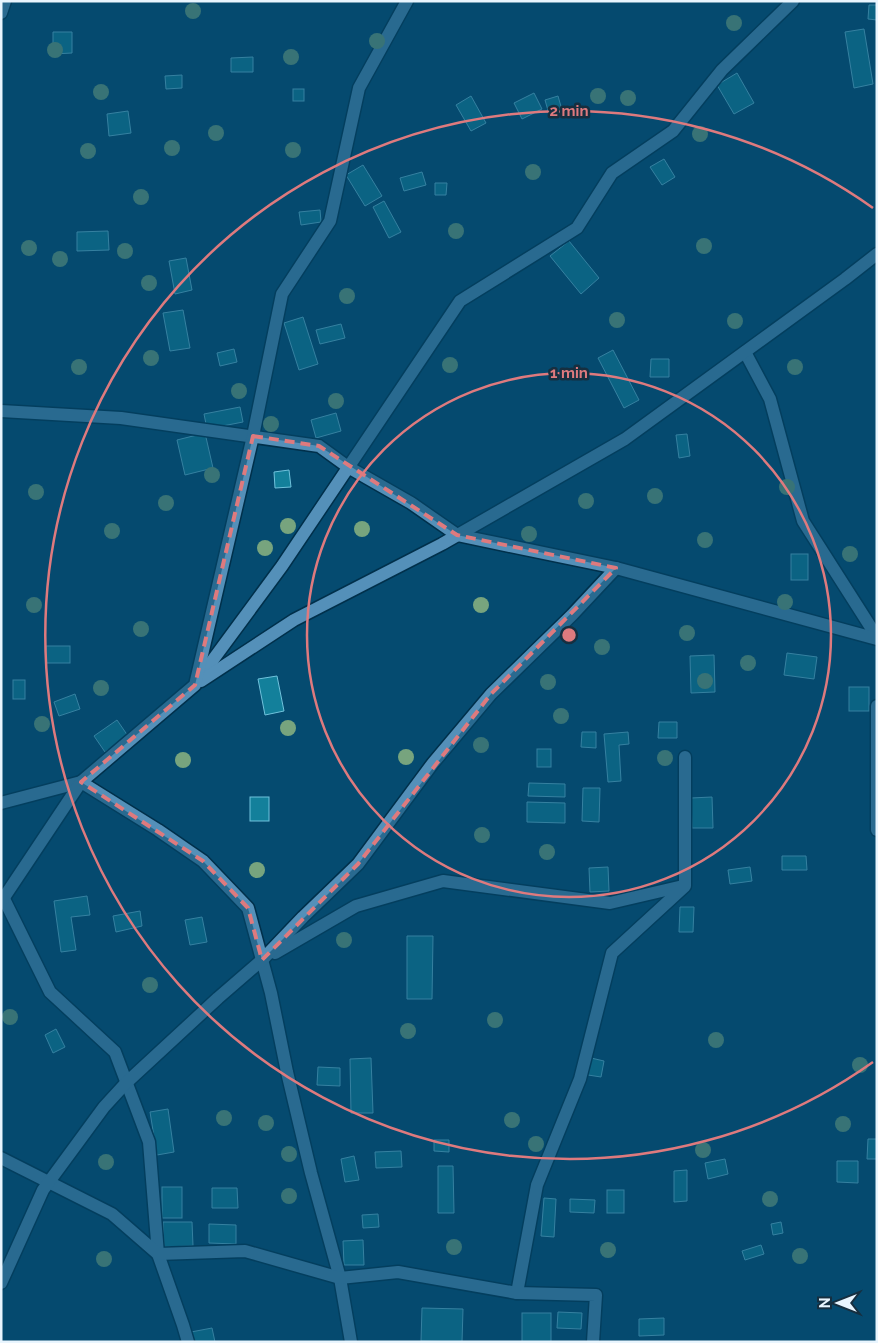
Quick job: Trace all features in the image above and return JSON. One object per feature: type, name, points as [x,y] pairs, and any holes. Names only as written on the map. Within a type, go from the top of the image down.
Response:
[{"type":"street","points":[[1,12],[5,1]]},
{"type":"street","points":[[195,685],[253,436],[282,294],[330,222],[359,88],[407,1]]},
{"type":"street","points":[[195,685],[282,566],[460,301],[577,228],[612,173],[673,131],[722,70],[794,1]]},
{"type":"street","points":[[188,1342],[158,1254],[149,1142],[115,1052],[50,992],[3,900],[81,782],[195,685],[294,620],[457,535],[625,439],[877,254]]},
{"type":"street","points":[[745,352],[770,399],[803,521],[877,638]]},
{"type":"street","points":[[1,411],[121,418],[319,446],[348,467],[411,504],[457,535],[616,568],[877,638]]},
{"type":"street","points":[[1,1283],[43,1190],[104,1108],[126,1082],[262,960],[358,864],[433,763],[491,694],[572,615],[616,568]]},
{"type":"street","points":[[877,706],[877,830]]},
{"type":"street","points":[[517,1293],[537,1185],[580,1079],[612,954],[684,886],[685,757]]},
{"type":"street","points":[[1,804],[81,782],[203,860],[248,908],[271,993],[287,1072],[311,1173],[340,1278],[350,1342]]},
{"type":"street","points":[[262,960],[356,906],[443,881],[610,903],[684,886]]},
{"type":"street","points":[[1,1158],[112,1214],[158,1254],[245,1251],[340,1278],[398,1272],[517,1293],[596,1295],[593,1342]]},
{"type":"highlighted area","points":[[253,436],[319,446],[457,535],[616,568],[491,694],[358,864],[262,960],[248,908],[203,861],[81,782],[195,685]]},
{"type":"building","points":[[869,5],[877,5],[877,20],[868,19]]},
{"type":"building","points":[[864,29],[873,84],[854,88],[845,32]]},
{"type":"building","points":[[53,32],[72,32],[72,53],[53,54]]},
{"type":"building","points":[[253,57],[253,72],[231,72],[231,58]]},
{"type":"building","points":[[737,73],[754,103],[734,114],[717,85]]},
{"type":"building","points":[[182,75],[182,88],[166,89],[165,76]]},
{"type":"building","points":[[293,89],[304,89],[304,101],[293,101]]},
{"type":"building","points":[[534,93],[542,109],[522,119],[514,103]]},
{"type":"building","points":[[471,96],[486,123],[471,131],[456,105]]},
{"type":"building","points":[[558,96],[562,110],[549,114],[545,100]]},
{"type":"building","points":[[128,111],[131,133],[109,136],[107,114]]},
{"type":"building","points":[[664,159],[675,177],[662,185],[650,167]]},
{"type":"building","points":[[363,165],[382,196],[365,206],[346,175]]},
{"type":"building","points":[[422,172],[426,185],[404,191],[400,178]]},
{"type":"building","points":[[435,183],[447,183],[446,195],[435,195]]},
{"type":"building","points":[[384,201],[401,232],[389,238],[373,207]]},
{"type":"building","points":[[320,210],[321,222],[301,225],[299,212]]},
{"type":"building","points":[[108,231],[109,250],[77,251],[77,232]]},
{"type":"building","points":[[569,241],[599,278],[581,294],[550,256]]},
{"type":"building","points":[[186,258],[192,290],[175,294],[169,261]]},
{"type":"building","points":[[183,310],[190,348],[170,351],[163,313]]},
{"type":"building","points":[[303,317],[318,364],[299,370],[284,323]]},
{"type":"building","points":[[341,324],[345,338],[320,344],[316,330]]},
{"type":"building","points":[[234,349],[237,362],[220,366],[217,353]]},
{"type":"building","points":[[613,350],[639,400],[624,408],[598,358]]},
{"type":"building","points":[[651,359],[669,359],[669,377],[650,377]]},
{"type":"building","points":[[240,407],[243,422],[207,429],[204,414]]},
{"type":"building","points":[[336,413],[341,431],[316,438],[311,420]]},
{"type":"building","points":[[205,433],[213,468],[185,475],[177,440]]},
{"type":"building","points":[[687,434],[690,456],[679,458],[676,435]]},
{"type":"building","points":[[289,470],[291,487],[275,488],[274,472]]},
{"type":"building","points":[[791,554],[808,554],[808,580],[791,580]]},
{"type":"building","points":[[46,646],[70,646],[70,663],[46,663]]},
{"type":"building","points":[[787,653],[817,657],[814,679],[784,675]]},
{"type":"building","points":[[714,655],[715,692],[691,693],[690,656]]},
{"type":"building","points":[[277,676],[284,711],[265,715],[258,679]]},
{"type":"building","points":[[13,680],[25,680],[25,699],[13,699]]},
{"type":"building","points":[[849,687],[869,687],[869,711],[849,711]]},
{"type":"building","points":[[75,694],[80,709],[59,716],[54,702]]},
{"type":"building","points":[[117,720],[128,736],[105,752],[94,736]]},
{"type":"building","points":[[659,722],[677,722],[677,738],[658,738]]},
{"type":"building","points":[[582,732],[596,732],[596,748],[581,747]]},
{"type":"building","points":[[628,732],[629,744],[619,745],[621,781],[608,782],[604,734]]},
{"type":"building","points":[[537,749],[551,749],[551,767],[537,767]]},
{"type":"building","points":[[529,783],[565,784],[565,797],[528,796]]},
{"type":"building","points":[[583,788],[600,788],[599,822],[582,821]]},
{"type":"building","points":[[250,797],[269,797],[269,821],[250,821]]},
{"type":"building","points":[[712,797],[713,828],[692,828],[691,798]]},
{"type":"building","points":[[527,802],[565,803],[565,823],[527,822]]},
{"type":"building","points":[[782,856],[806,856],[807,870],[782,870]]},
{"type":"building","points":[[608,867],[609,891],[590,892],[589,868]]},
{"type":"building","points":[[750,867],[752,881],[730,884],[728,870]]},
{"type":"building","points":[[87,896],[90,915],[71,917],[76,950],[61,952],[54,901]]},
{"type":"building","points":[[680,907],[694,907],[693,932],[679,932]]},
{"type":"building","points":[[140,911],[142,926],[116,932],[113,916]]},
{"type":"building","points":[[202,917],[207,942],[190,945],[185,920]]},
{"type":"building","points":[[407,936],[433,936],[432,999],[407,999]]},
{"type":"building","points":[[56,1029],[65,1047],[53,1053],[45,1035]]},
{"type":"building","points":[[371,1058],[373,1113],[351,1113],[350,1059]]},
{"type":"building","points":[[591,1058],[604,1061],[601,1077],[588,1075]]},
{"type":"building","points":[[318,1067],[340,1068],[340,1086],[317,1085]]},
{"type":"building","points":[[168,1109],[174,1152],[157,1155],[150,1112]]},
{"type":"building","points":[[868,1139],[877,1139],[877,1159],[867,1159]]},
{"type":"building","points":[[434,1140],[449,1140],[449,1152],[434,1151]]},
{"type":"building","points":[[401,1151],[402,1167],[376,1168],[375,1152]]},
{"type":"building","points":[[354,1156],[359,1180],[345,1182],[341,1159]]},
{"type":"building","points":[[725,1159],[728,1174],[708,1179],[705,1163]]},
{"type":"building","points":[[837,1161],[858,1161],[858,1183],[837,1182]]},
{"type":"building","points":[[438,1166],[453,1166],[454,1213],[438,1213]]},
{"type":"building","points":[[687,1170],[687,1201],[674,1202],[674,1171]]},
{"type":"building","points":[[162,1187],[182,1187],[182,1218],[162,1218]]},
{"type":"building","points":[[212,1188],[237,1188],[238,1208],[212,1208]]},
{"type":"building","points":[[607,1190],[624,1190],[624,1213],[607,1213]]},
{"type":"building","points":[[544,1198],[556,1199],[554,1237],[541,1236]]},
{"type":"building","points":[[570,1199],[595,1200],[594,1213],[570,1212]]},
{"type":"building","points":[[378,1214],[379,1227],[363,1228],[362,1215]]},
{"type":"building","points":[[163,1222],[192,1222],[193,1246],[164,1247]]},
{"type":"building","points":[[781,1222],[783,1233],[773,1235],[771,1224]]},
{"type":"building","points":[[209,1224],[236,1225],[236,1244],[209,1243]]},
{"type":"building","points":[[363,1240],[364,1265],[344,1265],[343,1241]]},
{"type":"building","points":[[761,1245],[764,1254],[745,1260],[742,1251]]},
{"type":"building","points":[[422,1308],[463,1309],[462,1342],[421,1341]]},
{"type":"building","points":[[558,1312],[582,1313],[581,1329],[557,1328]]},
{"type":"building","points":[[522,1313],[551,1313],[551,1342],[522,1342]]},
{"type":"building","points":[[664,1318],[664,1335],[639,1336],[639,1319]]},
{"type":"building","points":[[212,1328],[215,1342],[193,1342],[191,1332]]}]
